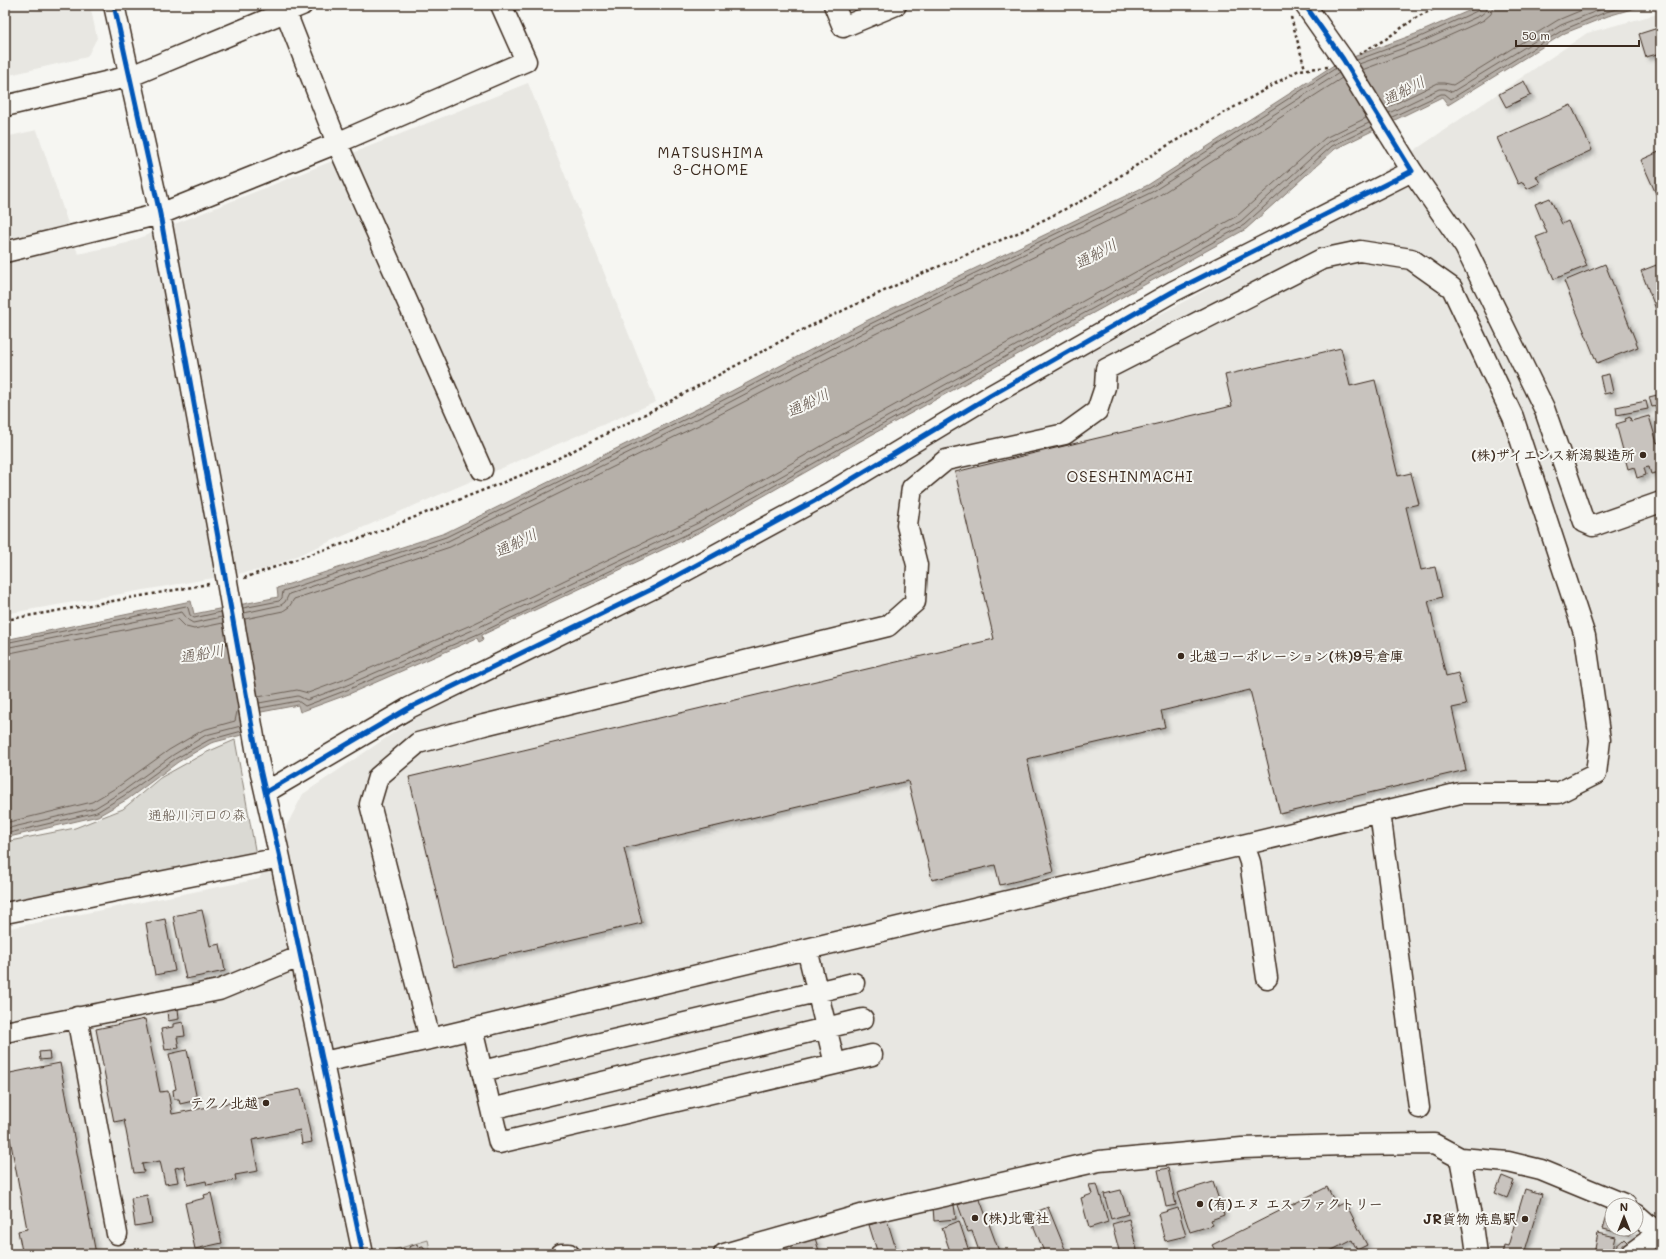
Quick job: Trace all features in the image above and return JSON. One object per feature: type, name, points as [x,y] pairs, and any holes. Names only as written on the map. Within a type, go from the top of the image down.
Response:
[{"type":"street","points":[[114,5],[131,76],[160,214],[258,760],[301,956],[363,1254]]},
{"type":"street","points":[[5,252],[160,214],[337,142],[526,61],[501,5]]},
{"type":"street","points":[[834,5],[843,27],[896,5]]},
{"type":"street","points":[[5,106],[131,76],[290,7],[337,142],[482,470]]},
{"type":"street","points":[[1298,10],[1343,61],[1412,171],[1468,254],[1544,408],[1584,522],[1594,526],[1661,502]]},
{"type":"street","points":[[266,792],[409,708],[656,587],[829,493],[990,396],[1174,291],[1412,171]]},
{"type":"street","points":[[323,1062],[430,1039],[1460,793],[1558,793],[1596,774],[1600,740],[1586,636],[1513,417],[1452,288],[1411,259],[1360,251],[1322,259],[1106,370],[1105,388],[1097,411],[1065,434],[946,460],[912,488],[907,525],[917,565],[915,602],[888,626],[484,725],[418,743],[378,777],[370,804],[430,1039]]},
{"type":"street","points":[[1380,812],[1419,1108]]},
{"type":"street","points":[[1244,845],[1250,862],[1267,978]]},
{"type":"street","points":[[5,913],[280,858]]},
{"type":"street","points":[[807,949],[835,1064]]},
{"type":"street","points":[[5,1032],[219,990],[301,956]]},
{"type":"street","points":[[482,1071],[854,983]]},
{"type":"street","points":[[76,1018],[117,1234]]},
{"type":"street","points":[[491,1109],[863,1019]]},
{"type":"street","points":[[472,1029],[499,1143],[872,1056]]},
{"type":"street","points":[[724,1254],[861,1215],[1099,1161],[1242,1148],[1434,1144],[1460,1158],[1508,1162],[1541,1170],[1607,1197]]},
{"type":"street","points":[[1460,1158],[1477,1254]]},
{"type":"street","points":[[1644,1221],[1657,1233]]},
{"type":"street","points":[[1630,1254],[1657,1233]]},
{"type":"street","points":[[1656,1254],[1657,1233]]},
{"type":"street","points":[[561,1254],[569,1254]]},
{"type":"path","points":[[241,579],[248,578],[320,551],[362,538],[537,469],[663,405],[796,333],[907,280],[1022,231],[1085,199],[1163,148],[1299,70],[1343,61],[1386,39],[1417,17],[1442,5]]},
{"type":"path","points":[[1298,10],[1305,69]]},
{"type":"path","points":[[5,620],[217,583]]},
{"type":"shaded area","points":[[5,5],[90,5],[97,38],[87,57],[5,76]]},
{"type":"shaded area","points":[[1402,5],[1435,5],[1414,14]]},
{"type":"shaded area","points":[[1661,13],[1661,1254],[5,1254],[5,929],[259,879],[303,794],[457,690],[776,533],[1010,395],[1224,280],[1587,33]]},
{"type":"shaded area","points":[[528,83],[656,402],[266,569],[5,614],[5,137],[37,130],[78,254],[127,243]]},
{"type":"green space","name":"通船川河口の森","points":[[235,740],[256,855],[5,907],[5,842],[75,828],[123,809],[160,778],[205,753]]},
{"type":"green space","points":[[428,1240],[431,1254],[380,1254]]},
{"type":"water","name":"通船川","points":[[1482,5],[1645,5],[1608,16],[1565,33],[1448,105],[1442,97],[1335,149],[1246,229],[862,440],[702,531],[482,635],[483,640],[479,642],[477,638],[349,694],[300,712],[298,705],[251,714],[253,732],[211,743],[178,762],[128,799],[98,816],[5,838],[5,640],[191,601],[194,614],[278,597],[277,588],[445,533],[703,406],[866,321],[1148,185],[1337,63],[1418,33]]},
{"type":"building","points":[[1661,27],[1661,53],[1646,57],[1639,34]]},
{"type":"building","points":[[1524,81],[1531,95],[1506,107],[1499,94]]},
{"type":"building","points":[[1571,105],[1592,150],[1536,176],[1540,183],[1527,189],[1523,182],[1518,184],[1497,138]]},
{"type":"building","points":[[1661,151],[1661,205],[1641,160]]},
{"type":"building","points":[[1550,198],[1562,224],[1568,221],[1587,266],[1554,279],[1536,237],[1547,233],[1535,204]]},
{"type":"building","points":[[1605,264],[1638,347],[1597,363],[1564,281]]},
{"type":"building","points":[[1659,264],[1661,269],[1661,322],[1641,271]]},
{"type":"building","name":"北越コーポレーション(株)9号倉庫","points":[[1341,348],[1350,386],[1375,380],[1398,476],[1411,473],[1419,504],[1406,507],[1421,570],[1435,567],[1442,597],[1428,601],[1446,676],[1458,673],[1466,705],[1452,708],[1466,770],[1280,814],[1250,690],[1161,711],[1165,727],[1027,759],[1054,872],[1000,885],[995,865],[932,880],[908,781],[624,848],[642,923],[454,967],[409,777],[994,639],[955,472],[1232,406],[1225,375]]},
{"type":"building","points":[[1609,374],[1613,392],[1604,394],[1600,376]]},
{"type":"building","points":[[1661,394],[1661,405],[1652,407],[1649,397]]},
{"type":"building","points":[[1646,401],[1648,409],[1617,415],[1616,407]]},
{"type":"building","name":"(株)ザイエンス新潟製造所","points":[[1649,416],[1657,443],[1661,441],[1661,468],[1659,468],[1660,472],[1651,474],[1649,467],[1644,468],[1646,475],[1637,478],[1634,467],[1628,469],[1616,424],[1626,421],[1625,419],[1630,417],[1631,421]]},
{"type":"building","points":[[202,910],[210,946],[220,944],[225,971],[186,979],[173,916]]},
{"type":"building","points":[[165,919],[175,971],[155,975],[146,923]]},
{"type":"building","points":[[178,1008],[179,1019],[168,1021],[167,1010]]},
{"type":"building","name":"テクノ北越","points":[[145,1019],[160,1092],[168,1091],[172,1114],[301,1089],[312,1142],[302,1144],[300,1130],[252,1140],[258,1171],[235,1175],[236,1180],[207,1185],[206,1181],[188,1185],[184,1166],[175,1168],[178,1182],[165,1184],[160,1161],[142,1164],[144,1172],[134,1173],[124,1120],[114,1122],[96,1029]]},
{"type":"building","points":[[183,1022],[185,1036],[177,1037],[179,1048],[165,1050],[161,1029],[173,1027],[173,1024]]},
{"type":"building","points":[[187,1050],[197,1100],[180,1104],[179,1099],[174,1099],[173,1090],[176,1089],[169,1054]]},
{"type":"building","points":[[49,1051],[50,1059],[40,1060],[39,1052]]},
{"type":"building","points":[[60,1063],[96,1254],[30,1254],[29,1250],[22,1251],[18,1231],[27,1229],[5,1112],[5,1074]]},
{"type":"building","points":[[1168,1168],[1176,1205],[1166,1207],[1158,1170]]},
{"type":"building","points":[[1502,1176],[1514,1181],[1507,1198],[1495,1193]]},
{"type":"building","name":"(有)エヌ エス ファクトリー","points":[[1213,1182],[1224,1215],[1211,1220],[1213,1225],[1190,1232],[1177,1193]]},
{"type":"building","points":[[1097,1184],[1108,1222],[1089,1228],[1081,1198],[1092,1194],[1089,1185]]},
{"type":"building","points":[[1327,1187],[1337,1206],[1345,1202],[1367,1245],[1357,1250],[1352,1240],[1324,1254],[1217,1254],[1212,1245]]},
{"type":"building","name":"JR貨物 焼島駅","points":[[1525,1189],[1542,1194],[1524,1254],[1502,1254],[1504,1245],[1508,1246]]},
{"type":"building","points":[[1121,1190],[1128,1214],[1111,1219],[1104,1194]]},
{"type":"building","points":[[211,1193],[222,1243],[195,1249],[185,1203],[205,1198],[204,1195]]},
{"type":"building","points":[[147,1195],[152,1223],[135,1226],[131,1198]]},
{"type":"building","name":"(株)北電社","points":[[979,1197],[1000,1254],[980,1254],[972,1231],[968,1232],[958,1205]]},
{"type":"building","points":[[954,1205],[956,1219],[934,1221],[933,1207]]},
{"type":"building","points":[[1048,1207],[1067,1254],[1045,1254],[1029,1215]]},
{"type":"building","points":[[1178,1208],[1186,1236],[1165,1241],[1158,1214]]},
{"type":"building","points":[[1129,1219],[1138,1254],[1120,1254],[1112,1224]]},
{"type":"building","points":[[887,1220],[896,1249],[878,1254],[869,1225]]},
{"type":"building","points":[[959,1221],[970,1254],[951,1254],[942,1228]]},
{"type":"building","points":[[1598,1233],[1604,1234],[1604,1237],[1616,1237],[1613,1249],[1609,1248],[1608,1254],[1594,1254]]},
{"type":"building","points":[[815,1238],[820,1254],[783,1254],[781,1249]]},
{"type":"building","points":[[1624,1239],[1629,1244],[1620,1254],[1616,1254],[1612,1250]]},
{"type":"building","points":[[417,1244],[418,1247],[423,1246],[426,1254],[397,1254],[401,1253],[400,1250],[404,1248],[406,1253],[410,1251],[409,1247]]},
{"type":"cycle path","points":[[114,5],[160,214],[258,760],[363,1254]]},
{"type":"cycle path","points":[[266,792],[409,708],[656,587],[829,493],[990,396],[1174,291],[1412,171],[1343,59],[1305,5]]},
{"type":"place","name":"(株)ザイエンス新潟製造所","points":[[1643,455]]},
{"type":"place","name":"北越コーポレーション(株)9号倉庫","points":[[1181,656]]},
{"type":"place","name":"テクノ北越","points":[[266,1103]]},
{"type":"place","name":"(有)エヌ エス ファクトリー","points":[[1200,1204]]},
{"type":"place","name":"(株)北電社","points":[[975,1218]]},
{"type":"place","name":"JR貨物 焼島駅","points":[[1525,1219]]},
{"type":"district","name":"MATSUSHIMA 3-CHOME","points":[[711,162]]},
{"type":"district","name":"OSESHINMACHI","points":[[1130,477]]}]
